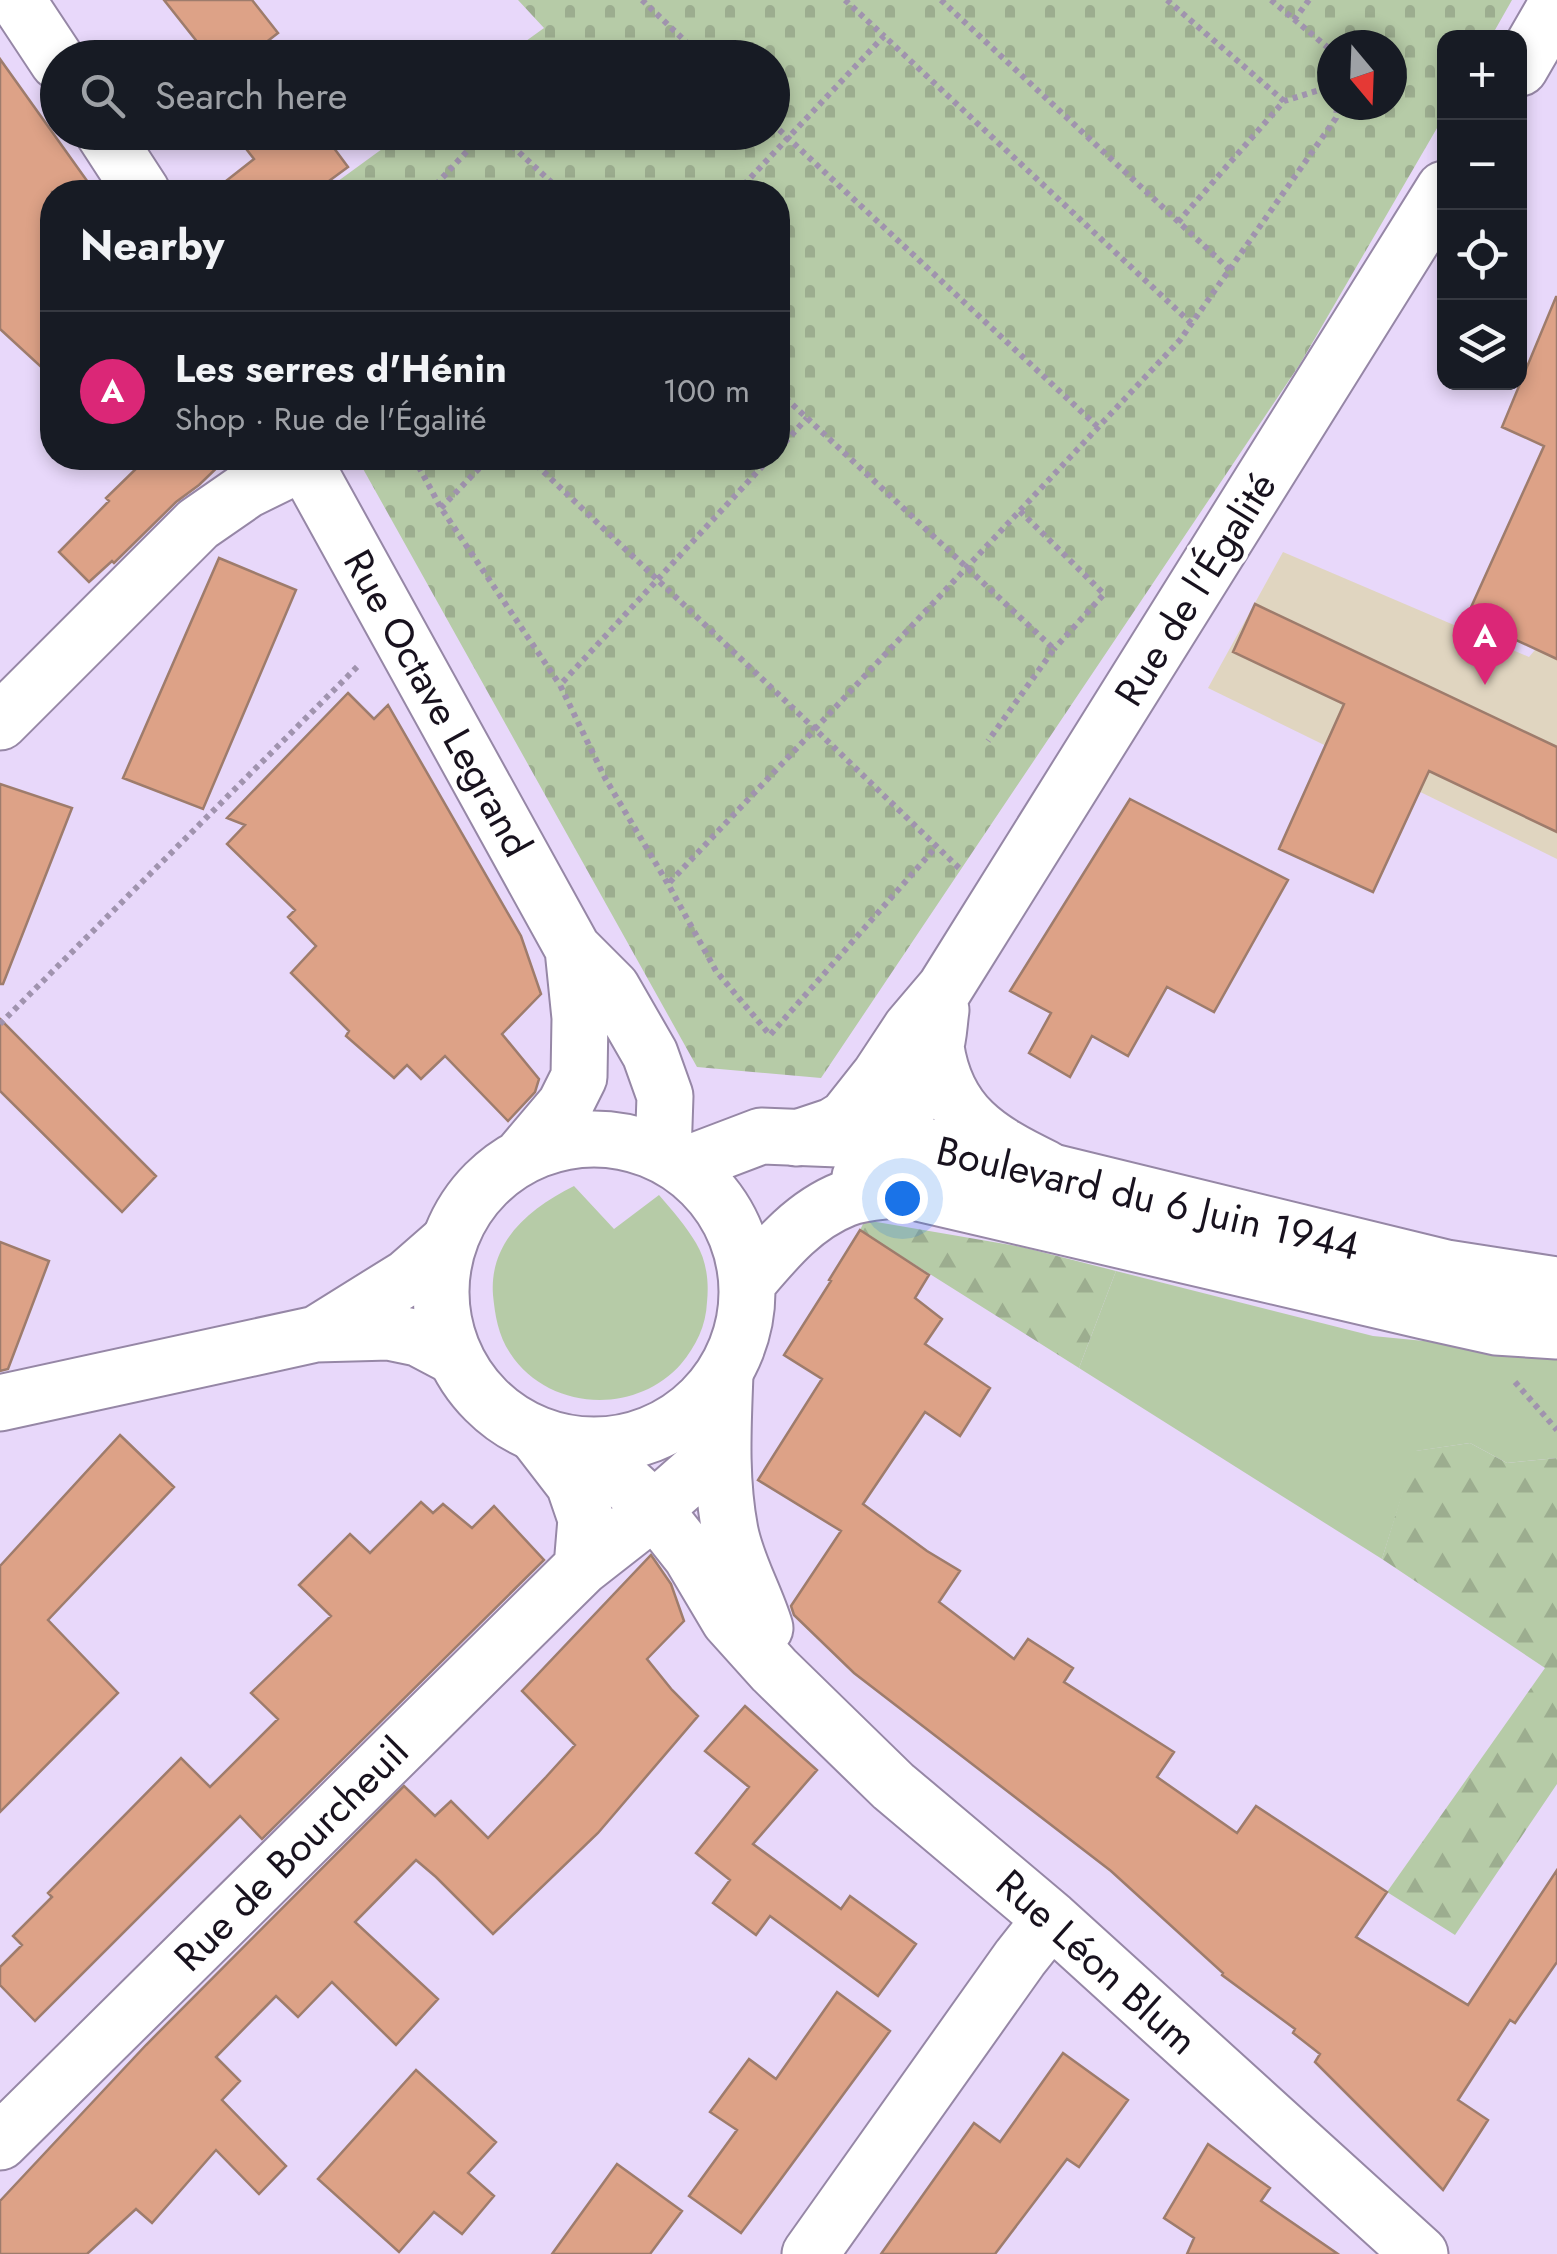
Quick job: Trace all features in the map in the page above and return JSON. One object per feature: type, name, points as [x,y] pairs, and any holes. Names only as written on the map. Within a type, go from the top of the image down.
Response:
[{"type":"street","points":[[17,0],[43,40]]},
{"type":"street","points":[[1527,56],[1557,4]]},
{"type":"street","points":[[115,150],[134,180]]},
{"type":"street","name":"Rue de l'Égalité","points":[[797,1138],[846,1118],[945,988],[1437,200]]},
{"type":"street","points":[[0,722],[198,524],[285,470]]},
{"type":"street","name":"Rue Octave Legrand","points":[[309,470],[573,949],[612,988],[650,1054],[665,1096],[672,1160]]},
{"type":"street","name":"Rue Octave Legrand","points":[[521,1157],[565,1105],[579,1077],[580,1018],[573,949]]},
{"type":"street","name":"Rue de l'Égalité","points":[[849,1197],[918,1092],[936,1047],[945,988]]},
{"type":"street","name":"Rue de l'Égalité","points":[[936,1047],[944,1084],[961,1112],[1013,1153],[1052,1172]]},
{"type":"street","name":"Boulevard du 6 Juin 1944","points":[[672,1160],[761,1136],[925,1146],[1052,1172],[1446,1268],[1557,1285]]},
{"type":"street","points":[[592,1138],[634,1144],[672,1160],[701,1181],[720,1203],[738,1235],[748,1282],[747,1310],[742,1335],[725,1374],[683,1418],[663,1430],[624,1443],[562,1441],[496,1412],[474,1390],[454,1357],[441,1310],[440,1279],[448,1242],[464,1211],[486,1183],[521,1157],[559,1142],[592,1138]]},
{"type":"street","name":"Boulevard du 6 Juin 1944","points":[[748,1282],[780,1244],[827,1208],[849,1197],[901,1189],[1424,1312],[1496,1326],[1557,1332]]},
{"type":"street","points":[[316,1334],[408,1277],[448,1242]]},
{"type":"street","points":[[0,1403],[316,1334],[390,1332],[418,1338],[454,1357]]},
{"type":"street","points":[[725,1374],[722,1468],[730,1533],[744,1580],[764,1623],[774,1670]]},
{"type":"street","points":[[562,1441],[586,1519],[582,1567]]},
{"type":"street","name":"Rue Léon Blum","points":[[562,1441],[653,1508],[691,1556],[729,1620],[774,1670],[893,1786],[1051,1920],[1420,2254]]},
{"type":"street","name":"Rue de Bourcheuil","points":[[0,2142],[582,1567],[722,1449]]},
{"type":"street","points":[[810,2254],[1051,1920]]},
{"type":"path","points":[[642,0],[684,40]]},
{"type":"path","points":[[845,0],[1192,324]]},
{"type":"path","points":[[941,0],[1230,270]]},
{"type":"path","points":[[1167,0],[1284,101]]},
{"type":"path","points":[[1271,0],[1317,39]]},
{"type":"path","points":[[1294,20],[1309,0]]},
{"type":"path","points":[[790,137],[884,36]]},
{"type":"path","points":[[1178,222],[1284,101],[1317,91]]},
{"type":"path","points":[[668,884],[1180,340],[1335,120]]},
{"type":"path","points":[[790,139],[1098,428]]},
{"type":"path","points":[[440,180],[468,150]]},
{"type":"path","points":[[516,150],[549,180]]},
{"type":"path","points":[[749,180],[777,150]]},
{"type":"path","points":[[790,402],[1054,649]]},
{"type":"path","points":[[790,437],[807,418]]},
{"type":"path","points":[[421,470],[560,685],[604,778],[716,971],[770,1035],[936,847]]},
{"type":"path","points":[[442,508],[478,470]]},
{"type":"path","points":[[542,470],[962,871]]},
{"type":"path","points":[[560,685],[759,470]]},
{"type":"path","points":[[988,741],[1054,649],[1104,594],[1020,511]]},
{"type":"path","points":[[0,1024],[356,668],[399,633]]},
{"type":"path","points":[[1511,1377],[1557,1430]]},
{"type":"shaded area","points":[[1283,552],[1529,657],[1557,624],[1557,859],[1208,688]]},
{"type":"green space","points":[[518,0],[1512,0],[1495,30],[1437,30],[1437,128],[1300,364],[821,1078],[697,1067],[364,470],[790,470],[790,180],[339,180],[381,150],[790,150],[790,40],[527,40],[544,28]]},
{"type":"green space","points":[[574,1186],[614,1229],[659,1195],[703,1257],[708,1295],[705,1319],[686,1357],[662,1381],[617,1399],[569,1396],[546,1386],[526,1372],[510,1353],[496,1317],[494,1276],[505,1243],[528,1216]]},
{"type":"green space","points":[[865,1220],[1022,1247],[1116,1271],[1079,1368],[860,1230]]},
{"type":"green space","points":[[1116,1271],[1373,1336],[1557,1354],[1557,1458],[1507,1463],[1470,1443],[1416,1451],[1382,1559],[1079,1368]]},
{"type":"green space","points":[[1470,1443],[1507,1463],[1557,1458],[1557,1784],[1455,1935],[1387,1892],[1545,1668],[1382,1559],[1415,1451]]},
{"type":"building","points":[[164,0],[252,0],[278,33],[269,40],[196,40]]},
{"type":"building","points":[[0,59],[40,115],[40,150],[65,150],[86,180],[40,180],[40,366],[0,329]]},
{"type":"building","points":[[247,150],[335,150],[348,167],[330,180],[227,180],[254,159]]},
{"type":"building","points":[[1557,297],[1557,659],[1477,622],[1468,614],[1544,446],[1502,427],[1517,390],[1527,390],[1527,367]]},
{"type":"building","points":[[135,470],[215,470],[89,582],[59,552],[109,501],[106,498]]},
{"type":"building","points":[[219,558],[296,590],[203,809],[123,778]]},
{"type":"building","points":[[1255,604],[1557,747],[1557,832],[1429,771],[1373,892],[1279,849],[1344,704],[1233,652]]},
{"type":"building","points":[[348,693],[374,719],[388,705],[521,936],[541,994],[502,1034],[539,1079],[535,1092],[508,1121],[445,1056],[421,1079],[407,1065],[394,1078],[346,1036],[349,1031],[291,973],[316,946],[288,917],[295,910],[227,844],[245,825],[227,818]]},
{"type":"building","points":[[0,784],[72,808],[3,984],[0,984]]},
{"type":"building","points":[[1130,799],[1288,880],[1214,1012],[1167,987],[1128,1056],[1092,1036],[1070,1077],[1029,1053],[1051,1013],[1010,991]]},
{"type":"building","points":[[0,1019],[156,1176],[122,1212],[0,1091]]},
{"type":"building","points":[[860,1230],[929,1275],[915,1298],[942,1319],[925,1344],[990,1388],[960,1436],[925,1412],[863,1504],[960,1571],[939,1602],[1014,1659],[1028,1639],[1073,1668],[1064,1682],[1174,1752],[1157,1777],[1237,1833],[1256,1806],[1387,1892],[1356,1937],[1468,2005],[1557,1870],[1557,1962],[1515,2023],[1510,2020],[1458,2100],[1488,2120],[1443,2190],[1315,2062],[1320,2054],[1293,2033],[1295,2029],[1222,1975],[1111,1871],[854,1673],[794,1615],[791,1606],[841,1531],[758,1480],[822,1379],[784,1355]]},
{"type":"building","points":[[0,1242],[49,1261],[8,1369],[0,1371]]},
{"type":"building","points":[[120,1435],[174,1487],[48,1620],[118,1693],[0,1812],[0,1566]]},
{"type":"building","points":[[421,1502],[433,1513],[443,1504],[472,1528],[494,1506],[544,1560],[262,1839],[240,1816],[35,2021],[0,1985],[0,1967],[22,1945],[13,1936],[52,1897],[48,1893],[181,1758],[210,1787],[278,1719],[251,1693],[331,1616],[299,1585],[350,1534],[370,1553]]},
{"type":"building","points":[[651,1555],[671,1584],[684,1621],[647,1659],[698,1716],[598,1833],[493,1934],[416,1860],[355,1922],[438,1999],[396,2045],[332,1982],[298,2017],[276,1996],[216,2057],[240,2081],[222,2100],[286,2166],[259,2194],[216,2150],[152,2223],[136,2209],[87,2254],[0,2254],[0,2201],[146,2045],[404,1786],[435,1816],[451,1801],[488,1838],[546,1777],[575,1745],[522,1691]]},
{"type":"building","points":[[745,1706],[817,1770],[753,1844],[841,1909],[850,1896],[916,1944],[878,1996],[770,1916],[756,1935],[713,1903],[730,1880],[696,1853],[749,1787],[705,1751]]},
{"type":"building","points":[[837,1992],[890,2031],[741,2233],[689,2196],[737,2130],[710,2112],[749,2059],[776,2079]]},
{"type":"building","points":[[1063,2053],[1128,2100],[1079,2167],[1067,2159],[995,2254],[881,2254],[974,2123],[1000,2142]]},
{"type":"building","points":[[416,2070],[496,2142],[468,2173],[494,2196],[462,2234],[434,2212],[399,2252],[318,2179]]},
{"type":"building","points":[[1208,2144],[1270,2188],[1261,2201],[1338,2254],[1187,2254],[1194,2238],[1164,2218]]},
{"type":"building","points":[[617,2164],[682,2211],[650,2254],[552,2254]]},
{"type":"place","name":"Les serres d'Hénin","points":[[1485,685]]}]
